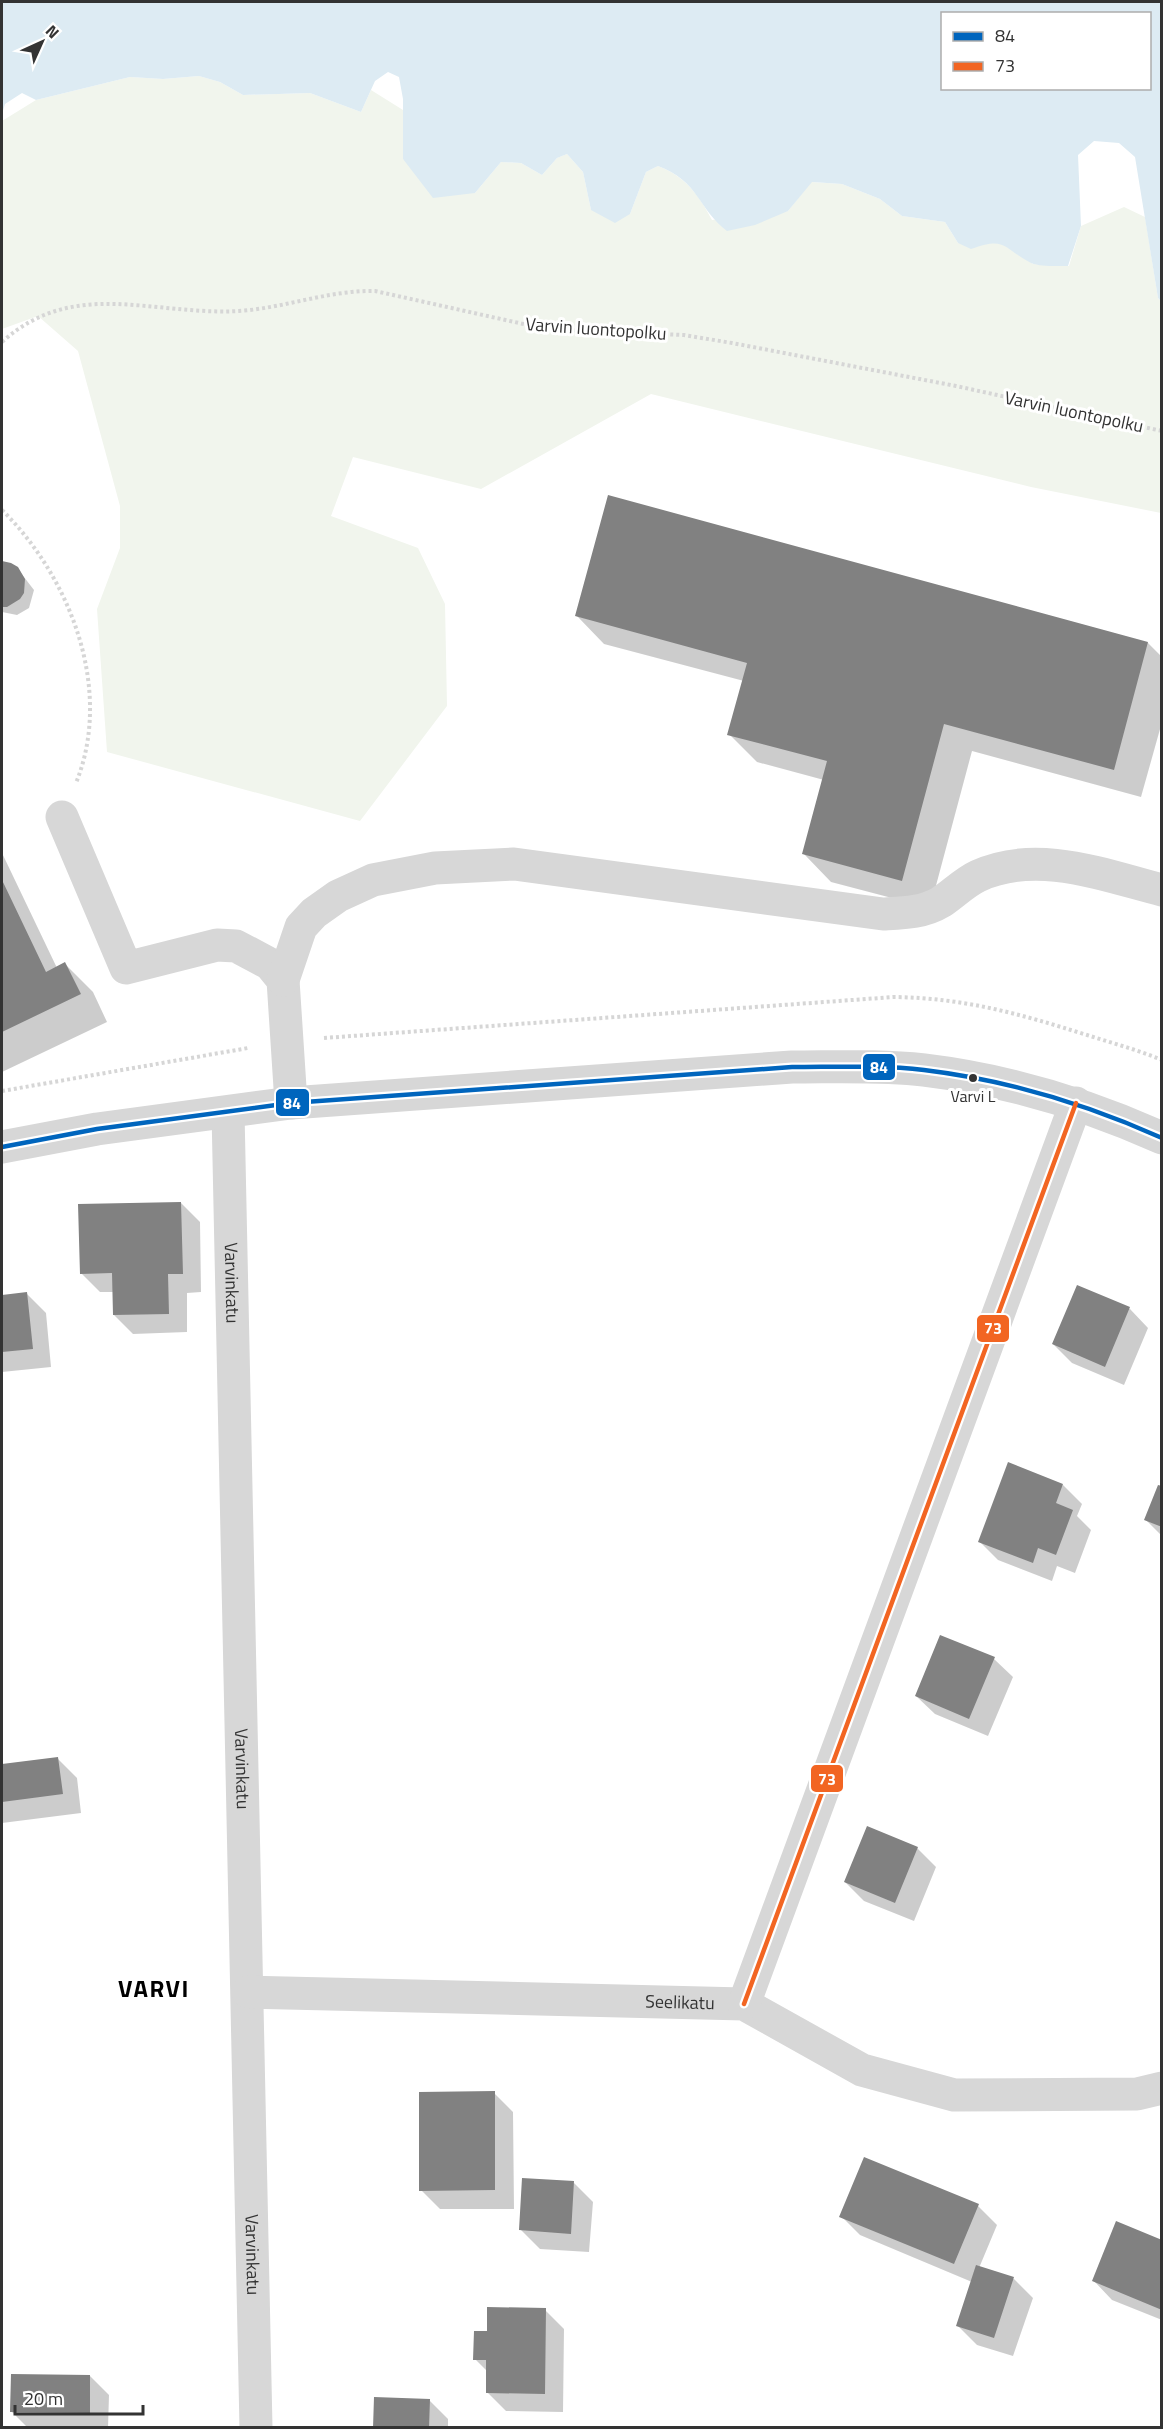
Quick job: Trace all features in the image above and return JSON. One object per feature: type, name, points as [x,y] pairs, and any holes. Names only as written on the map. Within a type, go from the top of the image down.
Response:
[{"type":"street","points":[[62,817],[126,968],[217,945],[236,946],[270,963],[283,980]]},
{"type":"street","points":[[291,1103],[283,980],[301,927],[314,913],[338,896],[373,880],[435,868],[514,864],[883,914],[912,913],[939,903],[976,877],[1001,867],[1033,864],[1082,869],[1161,890]]},
{"type":"street","points":[[2,1147],[97,1129],[291,1103],[780,1068],[854,1066],[923,1070],[973,1077],[1019,1087],[1076,1103],[1161,1138]]},
{"type":"street","points":[[744,2004],[1076,1103]]},
{"type":"street","name":"Varvinkatu","points":[[228,1112],[256,2427]]},
{"type":"street","name":"Seelikatu","points":[[248,1992],[744,2004],[862,2070],[954,2095],[1137,2094],[1161,2088]]},
{"type":"path","name":"Varvin luontopolku","points":[[2,342],[19,327],[42,315],[72,305],[107,304],[240,311],[350,291],[375,291],[546,329],[684,335],[732,343],[957,386],[1161,431]]},
{"type":"path","points":[[2,510],[35,548],[56,579],[71,610],[80,644],[88,692],[88,733],[80,772],[62,817]]},
{"type":"path","points":[[2,1091],[288,1040],[894,997],[933,997],[976,1003],[1031,1017],[1161,1060]]},
{"type":"shaded area","points":[[2,2],[1161,2],[1161,301],[1158,298],[1135,157],[1119,143],[1094,141],[1078,155],[1081,226],[1068,266],[1049,266],[1031,263],[998,244],[971,249],[958,243],[945,222],[902,216],[880,199],[842,184],[812,182],[788,211],[755,225],[727,231],[717,223],[682,179],[658,166],[646,172],[630,214],[615,223],[591,210],[583,172],[567,154],[557,158],[542,175],[521,163],[501,162],[475,193],[433,198],[403,159],[403,99],[399,77],[388,72],[375,81],[361,112],[310,93],[243,95],[220,82],[199,76],[163,79],[130,77],[36,100],[22,93],[5,104],[2,114]]},
{"type":"shaded area","points":[[199,76],[220,82],[243,95],[310,93],[361,112],[371,90],[403,110],[403,159],[475,193],[501,162],[521,163],[542,175],[557,158],[567,154],[583,172],[591,210],[630,214],[646,172],[658,166],[676,175],[690,187],[712,220],[788,211],[811,182],[842,184],[880,199],[902,216],[945,222],[958,243],[1001,243],[1033,264],[1069,266],[1081,226],[1124,207],[1145,217],[1158,298],[1161,301],[1161,513],[1031,487],[651,394],[481,489],[353,457],[331,516],[418,548],[445,604],[447,706],[360,821],[107,752],[97,609],[120,548],[120,506],[78,351],[38,316],[2,329],[2,121],[36,100],[130,77],[163,79]]},
{"type":"building","points":[[608,495],[1148,642],[1114,770],[944,724],[902,881],[802,854],[827,761],[727,735],[747,663],[575,616]]},
{"type":"building","points":[[2,561],[18,567],[25,579],[24,593],[20,599],[7,607],[2,607]]},
{"type":"building","points":[[2,880],[46,972],[65,962],[81,994],[2,1032]]},
{"type":"building","points":[[181,1202],[183,1274],[168,1274],[169,1314],[113,1315],[112,1273],[80,1274],[78,1204]]},
{"type":"building","points":[[1077,1285],[1130,1307],[1105,1367],[1052,1344]]},
{"type":"building","points":[[27,1292],[33,1349],[2,1352],[2,1295]]},
{"type":"building","points":[[1008,1462],[1063,1484],[1056,1503],[1073,1510],[1056,1555],[1038,1548],[1033,1563],[978,1542]]},
{"type":"building","points":[[1158,1485],[1162,1486],[1162,1527],[1144,1520]]},
{"type":"building","points":[[940,1635],[995,1657],[969,1719],[915,1696]]},
{"type":"building","points":[[58,1757],[63,1794],[2,1802],[2,1764]]},
{"type":"building","points":[[867,1826],[918,1847],[895,1903],[844,1882]]},
{"type":"building","points":[[495,2091],[495,2190],[419,2191],[419,2092]]},
{"type":"building","points":[[864,2157],[979,2204],[954,2264],[839,2217]]},
{"type":"building","points":[[522,2178],[574,2181],[571,2234],[519,2230]]},
{"type":"building","points":[[1116,2221],[1162,2240],[1162,2310],[1092,2281]]},
{"type":"building","points":[[976,2265],[1014,2277],[994,2338],[956,2326]]},
{"type":"building","points":[[487,2307],[546,2308],[545,2394],[486,2393],[486,2360],[473,2360],[474,2331],[487,2331]]},
{"type":"building","points":[[11,2374],[90,2375],[90,2413],[10,2412]]},
{"type":"building","points":[[374,2397],[430,2399],[429,2428],[373,2428]]},
{"type":"transit line","name":"84","points":[[2,1147],[97,1129],[291,1103],[792,1067],[908,1068],[955,1074],[1046,1095],[1104,1114],[1162,1138]]},
{"type":"transit line","name":"73","points":[[744,2004],[1076,1103]]},
{"type":"place","name":"Varvi L","points":[[973,1078]]},
{"type":"district","name":"VARVI","points":[[154,1989]]}]
